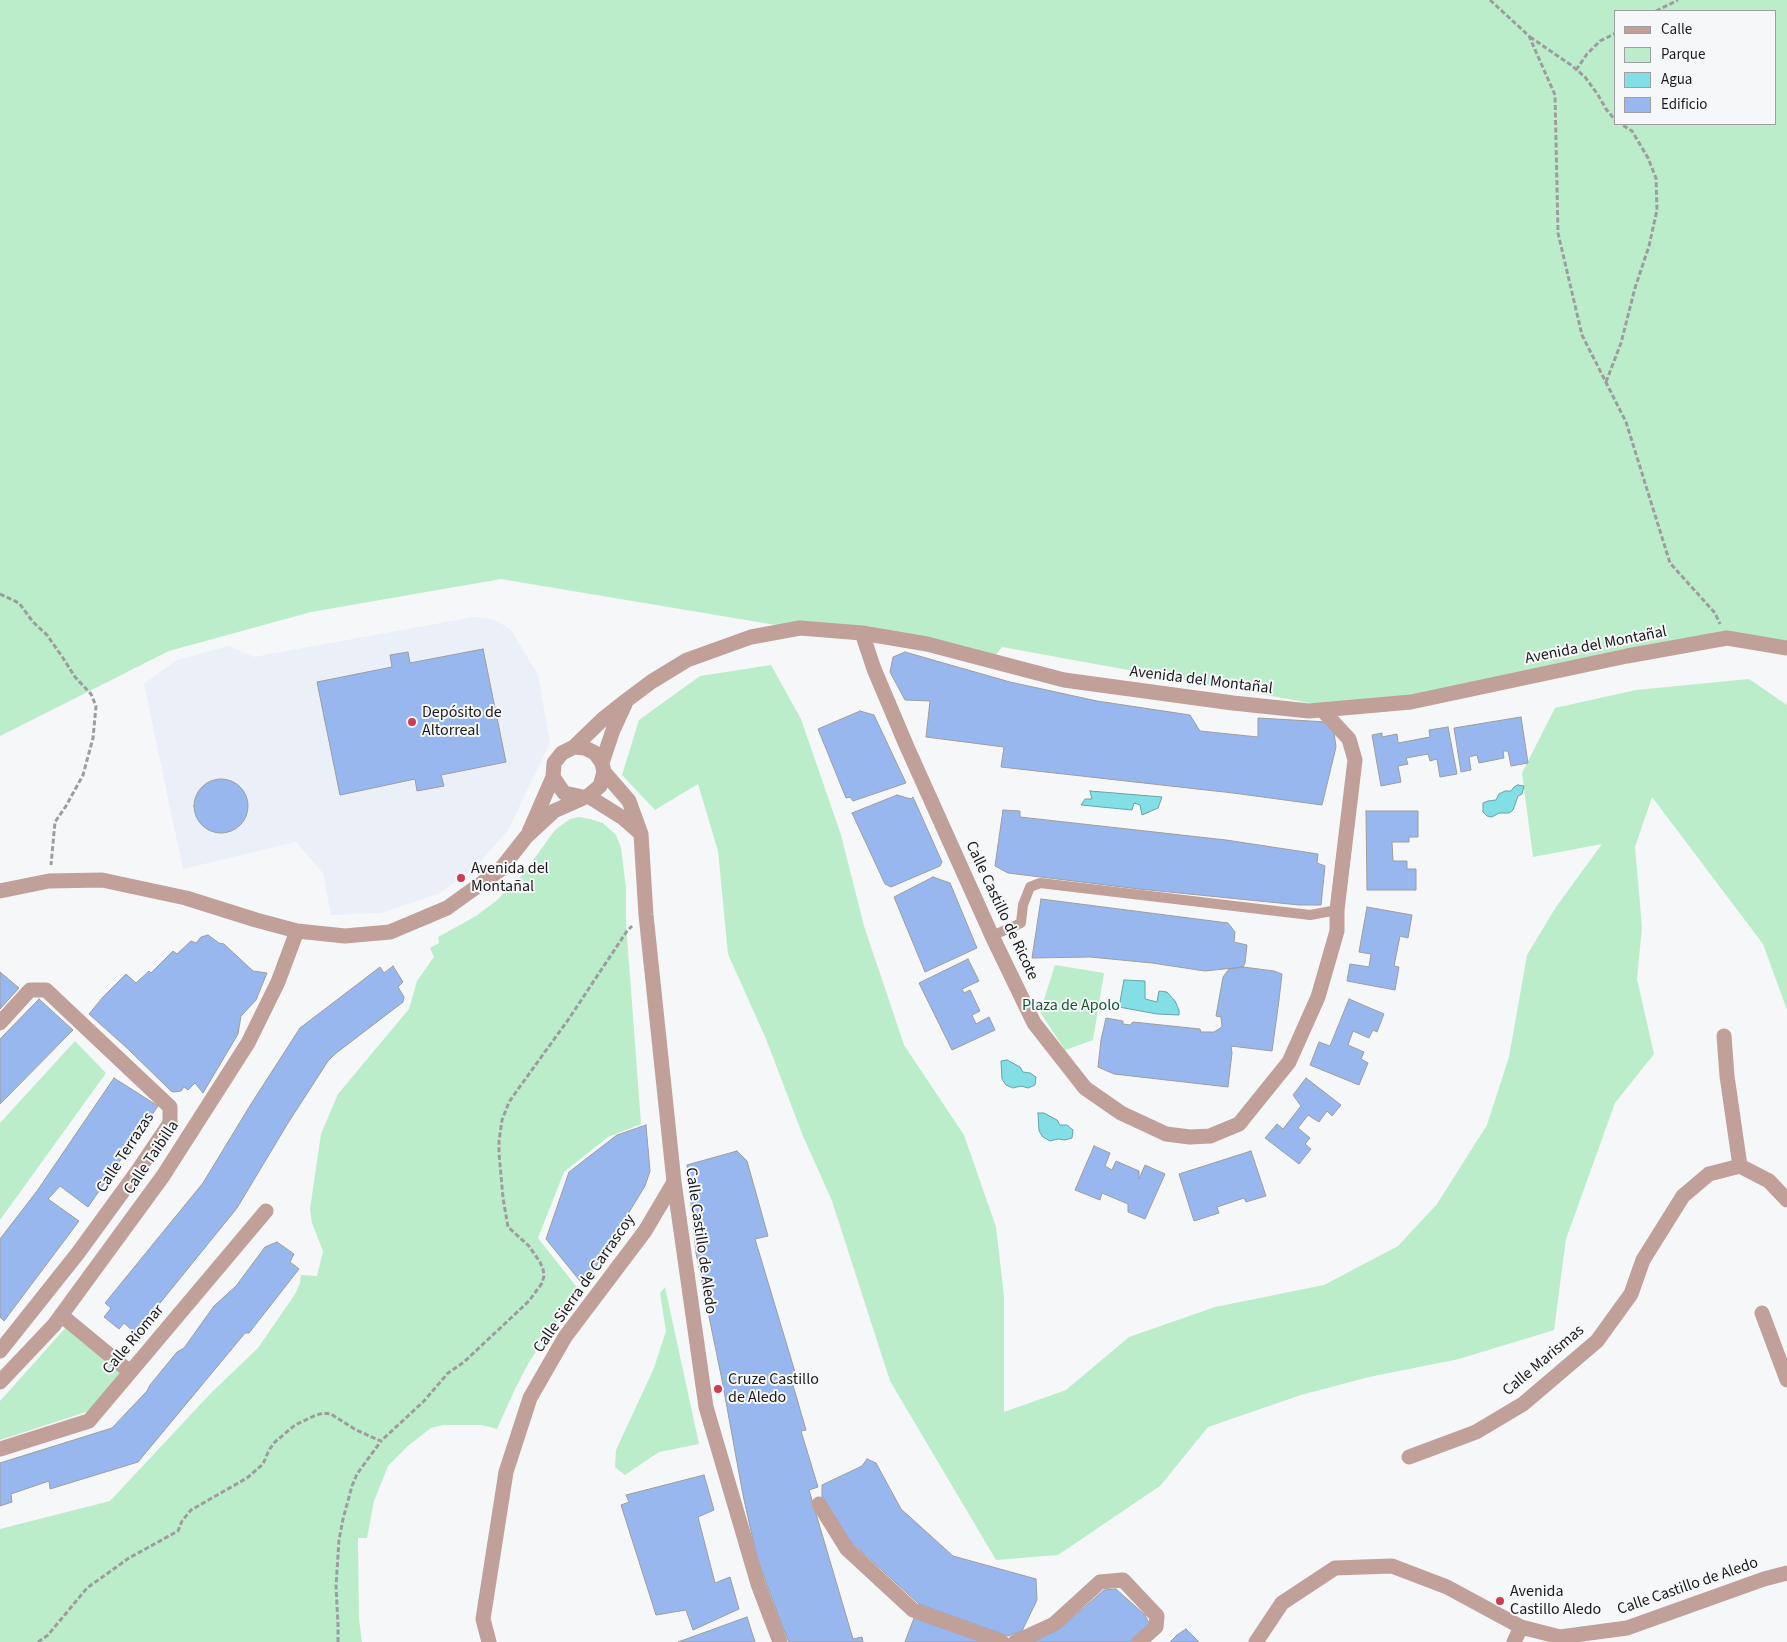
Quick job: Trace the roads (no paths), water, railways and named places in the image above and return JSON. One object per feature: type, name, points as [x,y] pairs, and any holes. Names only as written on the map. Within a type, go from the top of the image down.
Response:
[{"type":"street","name":"Avenida del Montañal","points":[[574,747],[603,719],[627,700],[651,682],[687,660],[750,637],[800,628],[862,633],[927,644],[1064,680],[1233,703],[1309,711],[1411,702],[1627,656],[1727,638],[1787,648]]},
{"type":"street","name":"Calle Castillo de Ricote","points":[[862,633],[874,669],[900,730],[992,936],[1034,1023],[1085,1088],[1120,1113],[1166,1134],[1190,1137],[1210,1136],[1239,1124],[1289,1062],[1318,997],[1338,931],[1337,910],[1355,760],[1349,739],[1322,710]]},
{"type":"street","name":"Avenida del Montañal","points":[[603,767],[613,730],[627,700]]},
{"type":"street","points":[[0,891],[49,881],[102,880],[186,898],[297,931],[345,936],[390,932],[448,908],[500,870],[526,838],[554,811],[586,797],[600,786],[603,767],[595,753],[586,748],[574,747],[562,753],[554,764],[553,777],[526,838]]},
{"type":"street","name":"Calle Castillo de Aledo","points":[[603,767],[629,801],[641,834],[646,915],[674,1182],[706,1408],[758,1584],[780,1642]]},
{"type":"street","points":[[553,777],[564,794],[586,797],[623,818],[641,834]]},
{"type":"street","name":"Calle Taibilla","points":[[0,1382],[61,1316],[163,1176],[248,1043],[278,982],[297,931]]},
{"type":"street","name":"Calle Terrazas","points":[[0,1023],[30,990],[46,990],[170,1107],[170,1123],[78,1253],[0,1351]]},
{"type":"street","points":[[1724,1036],[1740,1166],[1769,1181],[1787,1200]]},
{"type":"street","name":"Calle Marismas","points":[[1409,1457],[1476,1432],[1523,1404],[1597,1341],[1631,1294],[1643,1260],[1683,1196],[1709,1174],[1740,1166]]},
{"type":"street","name":"Calle Sierra de Carrascoy","points":[[489,1642],[483,1619],[506,1472],[530,1398],[565,1337],[644,1231],[674,1182]]},
{"type":"street","name":"Calle Riomar","points":[[0,1449],[89,1421],[266,1211]]},
{"type":"street","points":[[1762,1313],[1787,1380]]},
{"type":"street","points":[[61,1316],[130,1372]]},
{"type":"street","points":[[819,1504],[848,1549],[913,1610],[1002,1642]]},
{"type":"street","name":"Calle Castillo de Aledo","points":[[1256,1642],[1282,1603],[1335,1568],[1392,1566],[1447,1587],[1521,1627],[1560,1637],[1627,1628],[1764,1579],[1787,1574]]},
{"type":"street","points":[[1015,1642],[1054,1624],[1100,1582],[1123,1580],[1157,1616],[1156,1627],[1139,1642]]},
{"type":"street","points":[[1514,1642],[1521,1627]]},
{"type":"lane","points":[[992,936],[1021,923],[1023,904],[1030,887],[1040,883],[1310,915],[1337,910]]},
{"type":"water","points":[[1518,785],[1524,786],[1522,794],[1518,796],[1513,810],[1509,813],[1499,813],[1492,817],[1487,816],[1483,812],[1483,803],[1496,800],[1499,794],[1511,791]]},
{"type":"water","points":[[1090,791],[1162,797],[1158,808],[1142,815],[1140,805],[1134,803],[1132,810],[1081,805],[1085,799],[1092,799]]},
{"type":"water","points":[[1124,980],[1145,981],[1145,999],[1157,1002],[1159,991],[1167,992],[1175,1001],[1179,1015],[1157,1014],[1119,1007]]},
{"type":"water","points":[[1007,1060],[1020,1067],[1023,1072],[1030,1073],[1036,1077],[1035,1085],[1028,1088],[1021,1086],[1013,1088],[1006,1085],[1002,1079],[1001,1061]]},
{"type":"water","points":[[1038,1113],[1044,1113],[1057,1120],[1060,1125],[1067,1125],[1073,1130],[1072,1138],[1050,1141],[1043,1137],[1039,1131]]},
{"type":"place","name":"Depósito de Altorreal","points":[[412,722]]},
{"type":"place","name":"Avenida del Montañal","points":[[461,878]]},
{"type":"place","name":"Cruze Castillo de Aledo","points":[[718,1389]]},
{"type":"place","name":"Avenida Castillo Aledo","points":[[1500,1601]]},
{"type":"park label","name":"Plaza de Apolo","points":[[1071,1006]]}]
